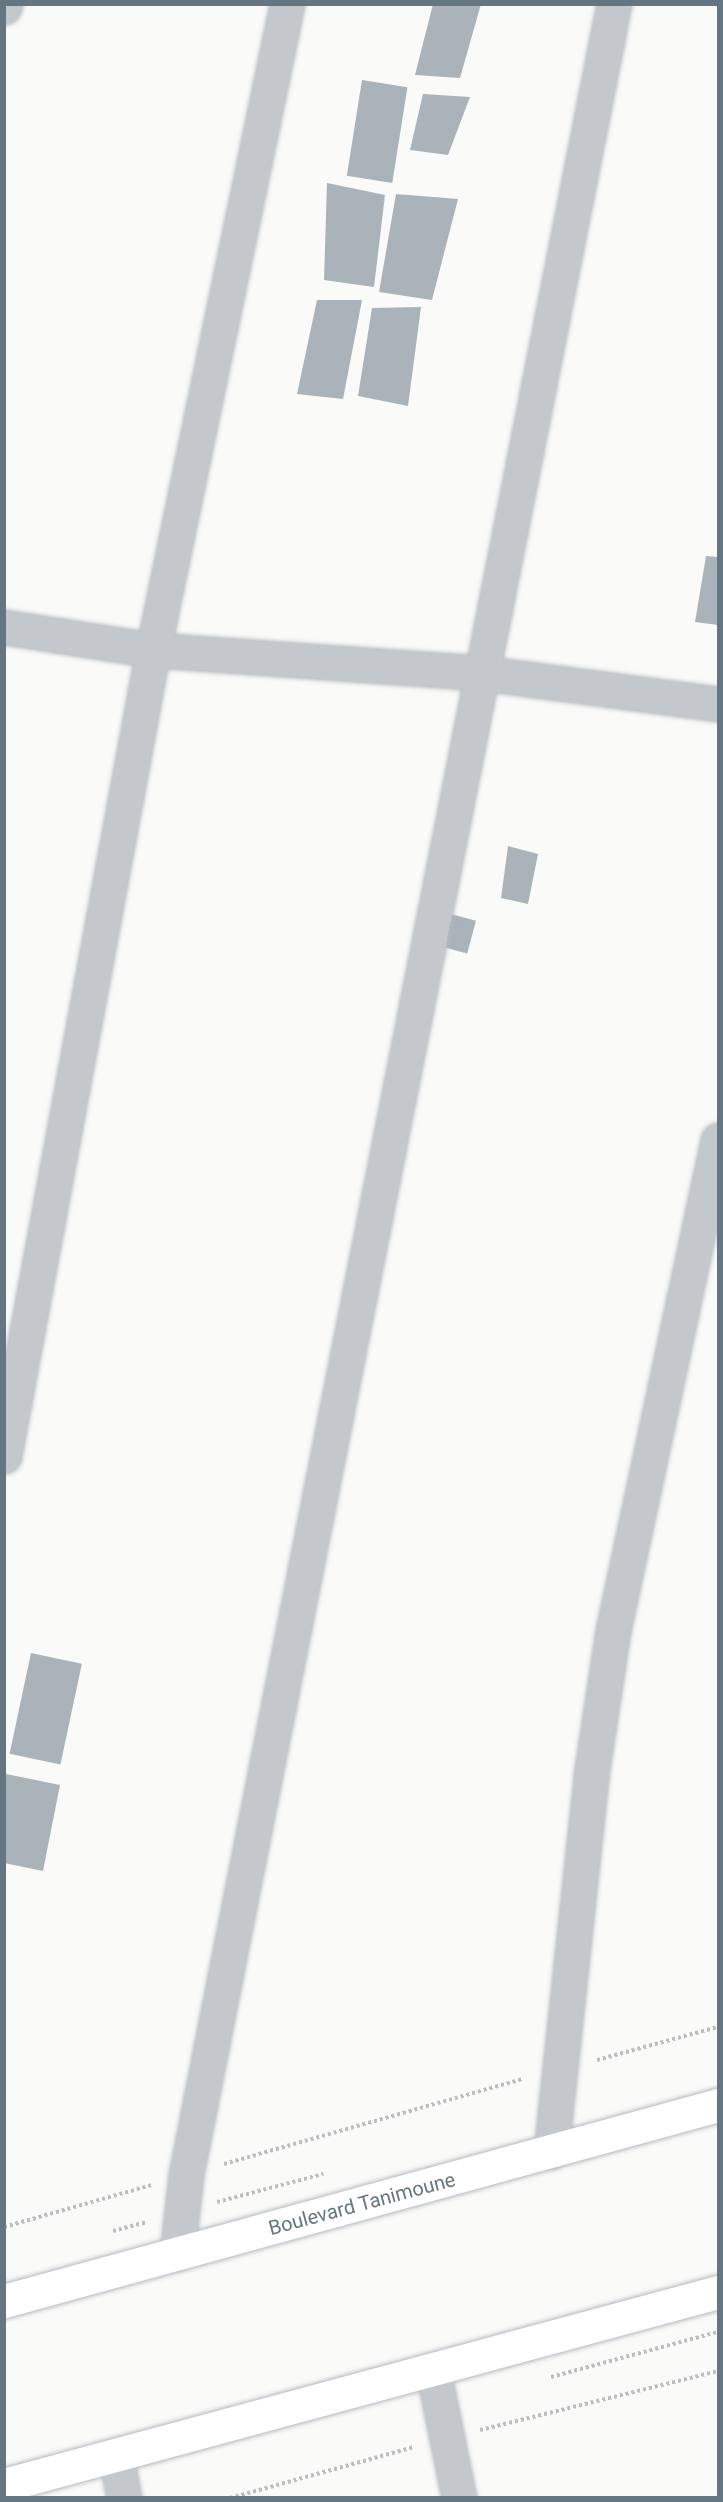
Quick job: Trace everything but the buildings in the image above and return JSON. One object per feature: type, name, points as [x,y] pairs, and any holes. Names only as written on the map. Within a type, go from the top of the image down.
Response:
[{"type":"main road","name":"Boulevard Tanimoune","points":[[4,2301],[718,2105]]},
{"type":"main road","points":[[4,2485],[718,2292]]},
{"type":"street","points":[[4,1456],[153,650],[287,4]]},
{"type":"street","points":[[177,2254],[186,2175],[614,4]]},
{"type":"street","points":[[4,627],[153,650],[482,672],[718,704]]},
{"type":"street","points":[[551,2152],[564,2068],[591,1776],[613,1631],[718,1140]]},
{"type":"street","points":[[433,2370],[459,2498]]},
{"type":"street","points":[[116,2455],[124,2498]]},
{"type":"path","points":[[4,2227],[564,2068],[718,2027]]}]
